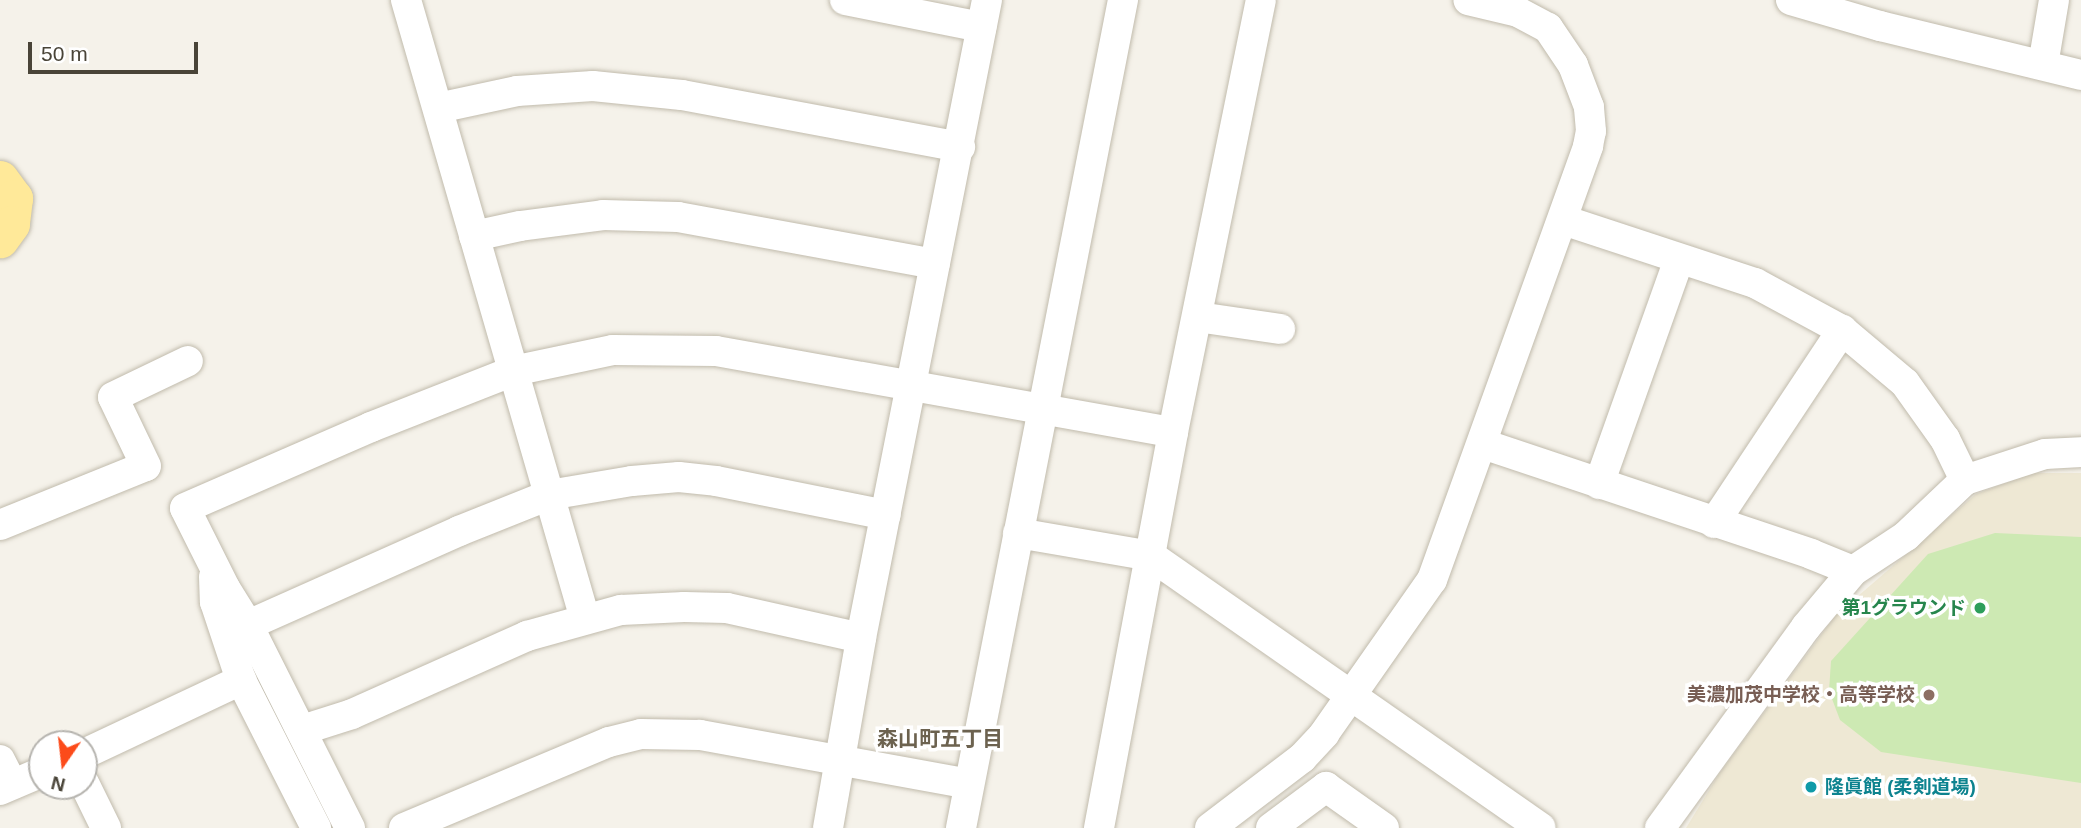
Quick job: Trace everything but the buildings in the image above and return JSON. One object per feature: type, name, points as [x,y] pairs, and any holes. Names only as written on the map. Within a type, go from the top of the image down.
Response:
[{"type":"main road","points":[[0,179],[14,198],[11,224],[0,239]]},
{"type":"street","points":[[406,0],[585,620]]},
{"type":"street","points":[[828,828],[861,638],[960,147],[984,14],[845,0]]},
{"type":"street","points":[[961,828],[1123,0]]},
{"type":"street","points":[[1099,828],[1173,432],[1261,0]]},
{"type":"street","points":[[1210,828],[1302,758],[1351,696],[1432,580],[1563,220],[1591,131],[1589,107],[1573,65],[1549,28],[1518,12],[1468,0]]},
{"type":"street","points":[[1791,0],[1880,26],[2081,75]]},
{"type":"street","points":[[2043,65],[2054,0]]},
{"type":"street","points":[[438,108],[517,91],[593,86],[682,95],[960,147]]},
{"type":"street","points":[[474,236],[520,226],[603,215],[678,217],[935,264]]},
{"type":"street","points":[[1563,220],[1755,284],[1842,330],[1905,383],[1945,439],[1965,480]]},
{"type":"street","points":[[1599,484],[1679,259]]},
{"type":"street","points":[[1198,317],[1280,329]]},
{"type":"street","points":[[1714,523],[1842,330]]},
{"type":"street","points":[[350,828],[248,625],[185,508],[371,427],[513,371],[613,350],[677,348],[716,351],[1042,411],[1173,432]]},
{"type":"street","points":[[0,525],[146,466],[113,397],[188,361]]},
{"type":"street","points":[[1483,444],[1811,554],[1853,571]]},
{"type":"street","points":[[1660,828],[1806,626],[1853,571],[1906,536],[1965,480],[2045,454],[2081,452]]},
{"type":"street","points":[[248,625],[459,531],[549,495],[632,481],[679,477],[716,481],[886,515]]},
{"type":"street","points":[[1018,533],[1151,556],[1541,828]]},
{"type":"street","points":[[213,564],[215,602],[241,680],[316,828]]},
{"type":"street","points":[[302,730],[352,714],[527,636],[621,610],[727,608],[861,638]]},
{"type":"street","points":[[98,747],[241,680]]},
{"type":"street","points":[[404,828],[609,742],[641,734],[700,736],[969,784]]},
{"type":"street","points":[[4,778],[28,774]]},
{"type":"street","points":[[1271,828],[1326,787],[1384,828]]},
{"type":"street","points":[[92,800],[106,828]]},
{"type":"shaded area","name":"美濃加茂中学校・高等学校","points":[[2033,473],[2081,473],[2081,828],[1686,828],[1719,774],[1835,616],[1976,494]]},
{"type":"green space","name":"第1グラウンド","points":[[1995,533],[2081,537],[2081,783],[1881,752],[1840,720],[1829,691],[1831,661],[1928,554]]},
{"type":"place","name":"第1グラウンド","points":[[1980,608]]},
{"type":"place","name":"美濃加茂中学校・高等学校","points":[[1929,695]]},
{"type":"place","name":"隆眞館 (柔剣道場)","points":[[1811,787]]},
{"type":"district","name":"森山町五丁目","points":[[940,739]]}]
